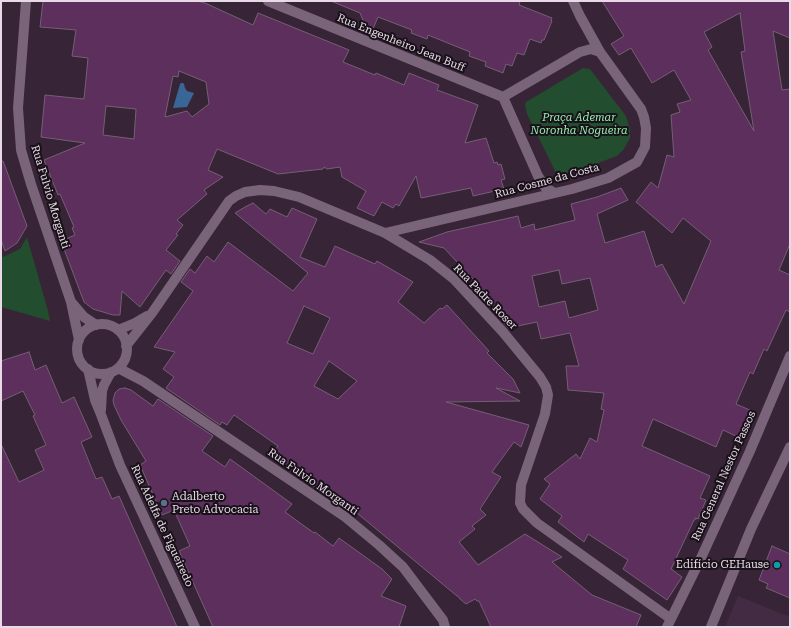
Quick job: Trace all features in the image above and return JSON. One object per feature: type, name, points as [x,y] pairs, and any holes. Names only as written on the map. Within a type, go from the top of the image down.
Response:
[{"type":"street","name":"Rua Fulvio Morganti","points":[[26,1],[18,108],[21,150],[71,302],[79,340]]},
{"type":"street","name":"Rua Engenheiro Jean Buff","points":[[268,1],[503,97]]},
{"type":"street","name":"Rua Cosme da Costa","points":[[385,234],[572,189],[608,178],[637,162],[645,148],[646,128],[642,109],[600,52],[573,1]]},
{"type":"street","points":[[554,193],[545,187],[541,182],[503,97],[583,50],[591,49],[600,52]]},
{"type":"street","name":"Rua Padre Roser","points":[[126,350],[230,201],[236,196],[245,192],[260,190],[299,196],[385,234],[430,260],[454,279],[503,332],[540,377],[546,387],[548,395],[545,414],[521,485],[520,503],[523,509],[537,523],[669,623]]},
{"type":"street","name":"Rua Fulvio Morganti","points":[[71,302],[84,317],[96,325]]},
{"type":"street","name":"Rua Padre Roser","points":[[118,330],[152,314]]},
{"type":"street","points":[[104,324],[118,330],[124,338],[126,350],[123,361],[115,370],[103,374],[95,373],[82,364],[78,356],[77,348],[82,333],[96,325],[104,324]]},
{"type":"street","name":"Rua Fulvio Morganti","points":[[126,350],[128,362],[134,372],[143,381],[344,516],[379,545],[404,567],[443,625]]},
{"type":"street","name":"Rua General Nestor Passos","points":[[669,623],[701,558],[750,451],[790,356]]},
{"type":"street","name":"Rua Adelfa de Figueiredo","points":[[88,369],[95,400],[120,465],[195,627]]},
{"type":"street","name":"Rua Fulvio Morganti","points":[[115,370],[143,381]]},
{"type":"street","name":"Rua Adelfa de Figueiredo","points":[[100,412],[104,384],[115,370]]},
{"type":"street","points":[[711,627],[751,529],[790,447]]},
{"type":"shaded area","points":[[738,596],[790,617],[790,627],[725,627]]},
{"type":"green space","name":"Praça Ademar Noronha Nogueira","points":[[583,68],[590,69],[626,116],[630,129],[630,138],[624,149],[617,156],[579,170],[560,175],[556,173],[527,114],[525,105],[526,102]]},
{"type":"green space","points":[[27,237],[50,321],[1,307],[1,256],[3,257],[20,249]]},
{"type":"water","points":[[180,84],[184,84],[187,91],[194,93],[187,107],[173,108]]},
{"type":"building","points":[[43,1],[197,1],[205,3],[253,25],[258,13],[349,50],[343,62],[375,75],[376,73],[404,85],[409,73],[439,85],[437,90],[478,105],[465,143],[486,138],[494,163],[497,162],[498,165],[501,164],[505,179],[501,180],[504,189],[473,196],[471,188],[421,198],[416,176],[399,206],[396,204],[393,208],[382,202],[374,216],[357,208],[366,191],[342,177],[340,167],[327,169],[324,167],[323,169],[278,174],[217,149],[208,170],[223,177],[204,190],[207,194],[177,220],[183,225],[176,234],[178,235],[166,250],[180,261],[171,274],[166,270],[140,307],[122,291],[120,315],[113,315],[93,309],[84,302],[61,241],[75,235],[72,228],[74,227],[60,194],[58,195],[44,160],[85,143],[41,137],[45,95],[84,99],[88,58],[72,56],[76,30],[40,27]],"holes":[[[179,71],[206,82],[209,104],[192,117],[187,111],[165,117],[173,76],[178,77]],[[106,106],[136,109],[134,139],[103,135]]]},
{"type":"building","points":[[331,1],[520,1],[519,5],[552,18],[552,21],[544,40],[542,40],[541,43],[530,39],[524,55],[517,53],[512,66],[506,64],[503,73],[485,66],[486,62],[469,56],[470,52],[428,35],[427,39],[411,33],[412,30],[378,17],[370,36],[360,13]]},
{"type":"building","points":[[602,1],[790,1],[790,38],[773,31],[782,90],[790,89],[790,244],[779,270],[790,275],[790,312],[786,310],[767,351],[764,349],[753,374],[750,372],[736,404],[752,411],[740,438],[723,430],[716,447],[653,419],[642,446],[710,476],[700,498],[706,500],[698,519],[695,518],[671,569],[682,577],[667,600],[623,569],[628,560],[588,534],[584,542],[558,522],[562,516],[540,499],[550,484],[544,479],[576,454],[580,459],[590,438],[597,442],[604,410],[601,409],[604,393],[568,390],[566,366],[579,366],[570,333],[541,339],[537,322],[508,328],[503,322],[506,319],[482,292],[485,292],[444,248],[419,242],[447,232],[518,216],[521,228],[534,224],[535,230],[575,220],[571,204],[597,197],[621,188],[628,200],[597,214],[605,243],[644,231],[656,267],[662,264],[684,304],[711,241],[683,218],[672,233],[636,202],[651,182],[658,188],[667,155],[674,157],[671,115],[680,112],[677,104],[691,100],[674,70],[652,83],[631,48],[619,55],[611,44],[624,36]],"holes":[[[740,13],[745,51],[741,52],[754,131],[708,50],[712,47],[704,32]],[[559,270],[562,284],[590,278],[598,310],[569,318],[565,301],[539,307],[532,276]]]},
{"type":"building","points":[[1,161],[3,161],[27,226],[17,243],[5,251],[1,240]]},
{"type":"building","points":[[253,203],[266,214],[270,209],[287,217],[292,208],[317,219],[300,257],[325,267],[335,246],[375,264],[377,261],[413,282],[398,302],[424,323],[440,308],[442,309],[447,305],[489,351],[487,353],[513,379],[520,393],[496,388],[520,401],[446,402],[529,425],[521,447],[514,442],[492,472],[501,477],[480,509],[486,515],[472,526],[475,529],[459,542],[478,565],[525,534],[562,557],[552,562],[592,595],[641,615],[636,627],[491,627],[479,601],[475,599],[466,604],[328,489],[324,493],[271,456],[278,446],[234,415],[227,425],[222,422],[220,425],[166,388],[174,377],[163,369],[175,352],[154,347],[193,291],[181,282],[190,269],[195,273],[207,256],[214,262],[228,242],[293,291],[308,273],[235,213]],"holes":[[[304,306],[330,318],[313,354],[287,343]],[[329,361],[357,381],[338,399],[314,386]]]},
{"type":"building","points":[[29,352],[35,370],[46,365],[62,403],[74,397],[92,437],[81,442],[96,479],[102,477],[112,499],[119,496],[177,627],[1,627],[1,444],[19,482],[44,470],[35,450],[46,445],[33,416],[35,415],[23,391],[1,401],[1,361]]},
{"type":"building","points":[[125,388],[131,390],[153,406],[158,399],[213,436],[202,451],[225,467],[230,459],[292,504],[285,512],[300,523],[333,546],[339,538],[382,569],[392,579],[381,596],[406,606],[399,627],[213,627],[179,551],[190,546],[174,510],[162,515],[140,465],[146,461],[121,420],[114,405],[113,400],[115,393],[119,389]]},
{"type":"building","name":"Edifício GEHause","points":[[772,546],[790,554],[790,598],[766,588],[768,584],[759,580]]},
{"type":"place","name":"Adalberto Preto Advocacia","points":[[164,503]]},
{"type":"place","name":"Edifício GEHause","points":[[777,565]]}]
